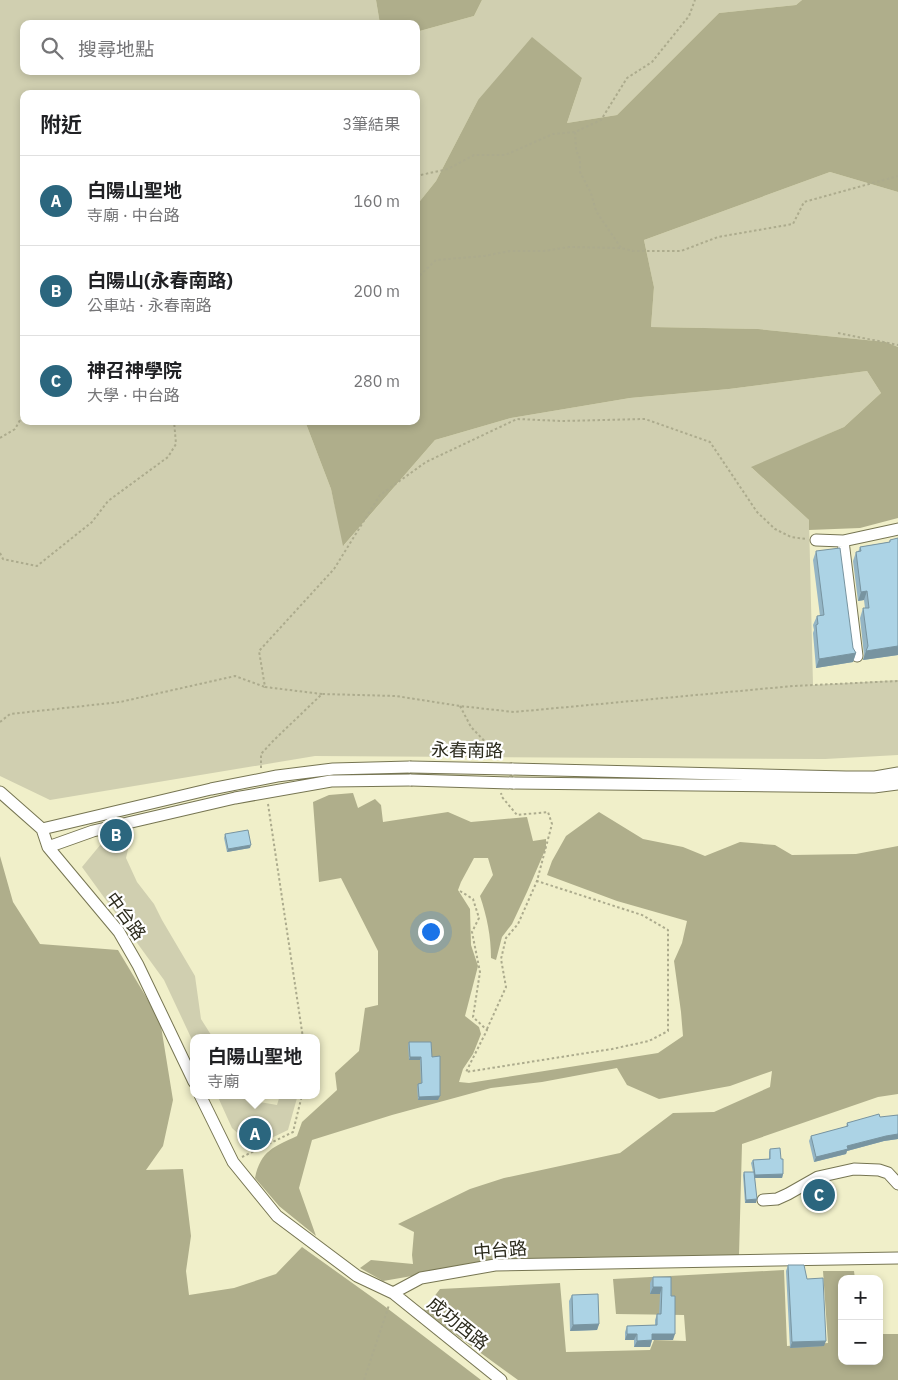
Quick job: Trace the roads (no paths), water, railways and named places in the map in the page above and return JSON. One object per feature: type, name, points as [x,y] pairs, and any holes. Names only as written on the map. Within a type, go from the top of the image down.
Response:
[{"type":"street","points":[[816,540],[843,540],[898,529]]},
{"type":"street","points":[[843,540],[857,656]]},
{"type":"street","name":"永春南路","points":[[42,829],[211,789],[277,776],[333,768],[410,766],[846,778],[898,784]]},
{"type":"street","name":"永春南路","points":[[48,847],[93,831],[235,798],[331,781],[411,780],[513,783],[874,782],[898,773]]},
{"type":"street","points":[[0,792],[42,829]]},
{"type":"street","name":"中台路","points":[[42,829],[48,847],[119,932],[138,965],[190,1074]]},
{"type":"street","points":[[202,1099],[233,1162],[277,1216],[357,1276],[393,1293]]},
{"type":"street","points":[[763,1200],[777,1199],[818,1177],[854,1169],[879,1170],[888,1173],[898,1184]]},
{"type":"street","name":"中台路","points":[[393,1293],[421,1278],[495,1265],[898,1257]]},
{"type":"street","name":"成功西路","points":[[393,1293],[501,1380]]},
{"type":"place","name":"白陽山(永春南路)","points":[[116,835]]},
{"type":"place","name":"白陽山聖地","points":[[255,1134]]},
{"type":"place","name":"神召神學院","points":[[819,1195]]}]
